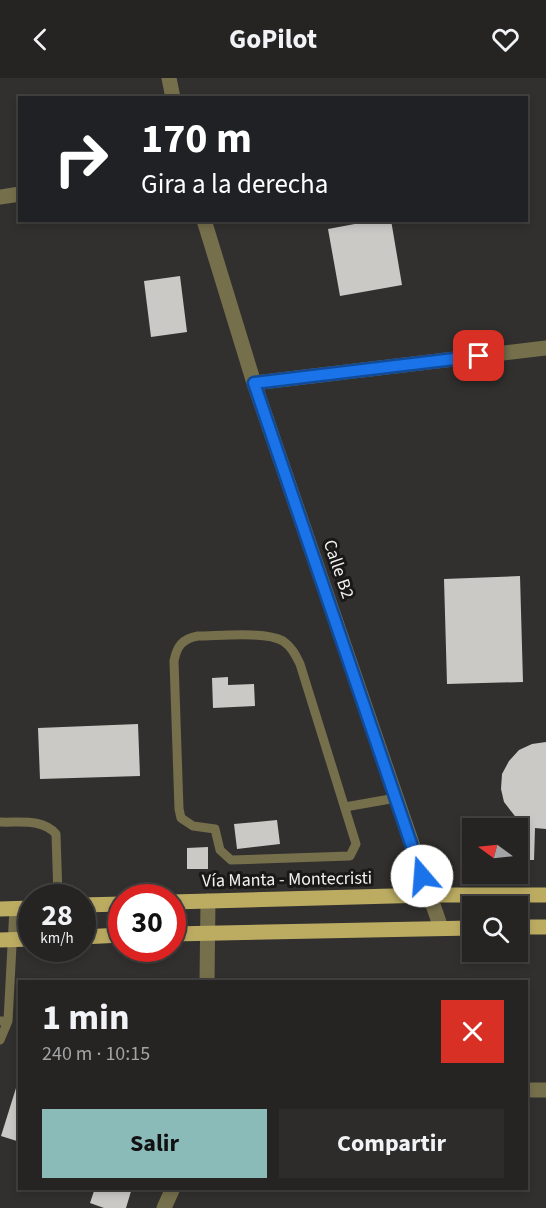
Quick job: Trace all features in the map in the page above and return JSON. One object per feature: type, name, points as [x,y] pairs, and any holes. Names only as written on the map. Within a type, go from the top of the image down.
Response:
[{"type":"main road","name":"Vía Manta - Montecristi","points":[[186,902],[429,895],[546,896]]},
{"type":"main road","points":[[528,927],[546,927]]},
{"type":"main road","points":[[186,933],[462,928]]},
{"type":"street","points":[[169,78],[173,96]]},
{"type":"street","points":[[0,197],[18,194]]},
{"type":"street","name":"Calle B2","points":[[205,222],[254,383],[441,928]]},
{"type":"street","points":[[254,383],[546,348]]},
{"type":"street","points":[[207,980],[208,901]]},
{"type":"street","points":[[528,1090],[546,1090]]},
{"type":"street","points":[[164,1208],[172,1190]]},
{"type":"lane","points":[[198,636],[269,637],[289,646],[300,664],[345,807],[356,844],[353,853],[346,858],[231,860],[220,850],[214,830],[193,826],[181,818],[174,661],[178,646],[183,641],[198,636]]},
{"type":"lane","points":[[345,807],[396,798]]},
{"type":"lane","points":[[0,822],[39,823],[47,826],[56,834],[58,884]]},
{"type":"lane","points":[[0,1040],[4,1021],[7,909]]},
{"type":"building","points":[[365,222],[391,222],[402,285],[340,296],[328,229]]},
{"type":"building","points":[[180,276],[187,332],[151,337],[144,281]]},
{"type":"building","points":[[520,576],[523,682],[447,684],[444,579]]},
{"type":"building","points":[[228,677],[228,685],[254,684],[255,706],[213,708],[212,678]]},
{"type":"building","points":[[138,724],[140,776],[40,779],[38,728]]},
{"type":"building","points":[[546,742],[546,829],[535,828],[534,860],[528,860],[528,818],[516,818],[504,802],[501,789],[502,774],[509,761],[519,750],[532,744]]},
{"type":"building","points":[[277,820],[280,844],[237,849],[234,824]]},
{"type":"building","points":[[208,847],[208,869],[187,869],[187,848]]},
{"type":"building","points":[[16,1088],[18,1088],[18,1141],[1,1136]]},
{"type":"building","points":[[94,1190],[131,1190],[126,1208],[104,1208],[90,1203]]},
{"type":"route","points":[[422,876],[254,383],[479,356]]}]
